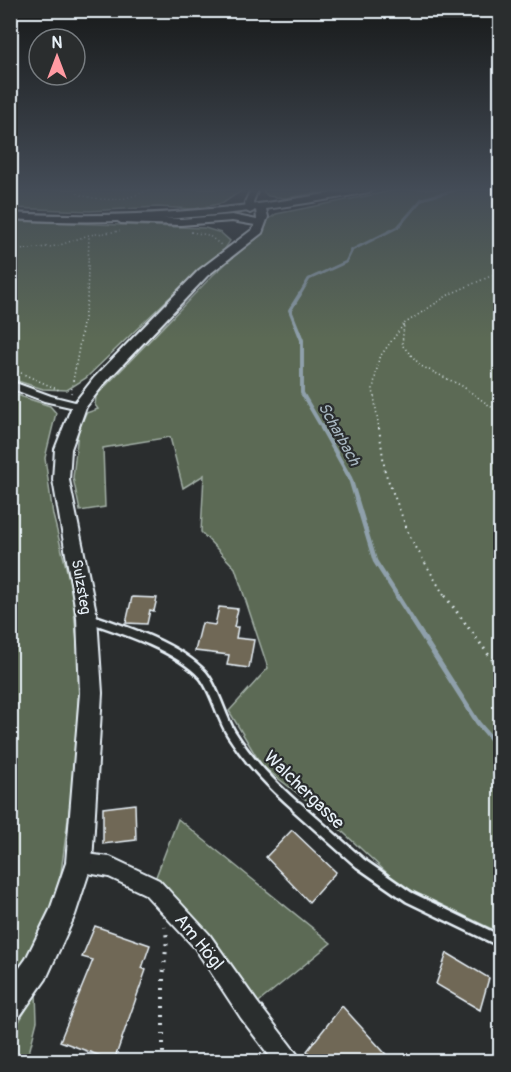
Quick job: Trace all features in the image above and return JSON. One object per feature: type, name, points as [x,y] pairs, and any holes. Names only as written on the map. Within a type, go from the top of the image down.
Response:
[{"type":"street","name":"Sulzsteg","points":[[10,1006],[36,969],[62,915],[79,863],[91,693],[87,617],[61,480],[63,449],[74,403],[99,381],[235,239]]},
{"type":"street","points":[[10,384],[48,399],[74,403]]},
{"type":"street","name":"Am Högl","points":[[79,863],[110,867],[152,888],[202,941],[249,1010],[289,1062]]},
{"type":"lane","name":"Walchergasse","points":[[87,617],[135,633],[177,655],[204,676],[230,732],[259,773],[360,863],[409,897],[501,941]]},
{"type":"path","points":[[10,251],[57,246],[77,239]]},
{"type":"path","points":[[74,403],[87,301],[89,239]]},
{"type":"path","points":[[212,239],[218,244]]},
{"type":"path","points":[[501,272],[477,280],[434,302],[404,324],[379,358],[373,388],[385,472],[410,537],[444,595],[501,670]]},
{"type":"path","points":[[404,324],[402,345],[421,366],[462,386],[501,413]]},
{"type":"path","points":[[10,368],[24,376],[51,383],[74,403]]},
{"type":"path","points":[[161,916],[168,936],[163,978],[165,1032],[163,1062]]},
{"type":"green space","points":[[11,239],[228,239],[230,241],[224,250],[197,271],[86,378],[67,390],[43,389],[11,379]]},
{"type":"green space","points":[[500,239],[500,933],[400,885],[318,809],[262,766],[229,711],[268,668],[235,568],[201,532],[204,475],[183,488],[170,437],[103,448],[105,507],[80,511],[73,478],[78,432],[86,413],[98,409],[95,405],[96,396],[213,275],[253,240]]},
{"type":"green space","points":[[11,393],[50,406],[56,413],[45,458],[53,515],[72,591],[80,673],[73,781],[60,880],[40,939],[11,980]]},
{"type":"green space","points":[[178,819],[331,943],[249,1010],[152,887]]},
{"type":"green space","points":[[36,993],[37,1021],[27,1061],[11,1062],[11,1035]]},
{"type":"building","points":[[132,597],[157,598],[154,611],[150,610],[147,624],[126,623]]},
{"type":"building","points":[[219,607],[238,609],[234,627],[238,627],[236,638],[254,640],[249,668],[227,665],[229,655],[195,651],[202,623],[215,625]]},
{"type":"building","points":[[135,804],[136,840],[103,844],[103,808]]},
{"type":"building","points":[[292,830],[336,872],[309,902],[266,857]]},
{"type":"building","points":[[95,926],[150,945],[142,968],[146,970],[114,1061],[60,1041],[93,960],[82,957]]},
{"type":"building","points":[[447,953],[489,978],[480,1010],[436,984]]},
{"type":"building","points":[[342,1006],[393,1062],[316,1062],[307,1051]]},
{"type":"waterway","name":"Scharbach","points":[[299,296],[309,279],[346,262],[352,250],[374,239]]},
{"type":"waterway","name":"Scharbach","points":[[300,294],[290,310],[302,340],[302,393],[323,429]]},
{"type":"waterway","name":"Scharbach","points":[[322,428],[350,478],[375,561],[398,597]]},
{"type":"waterway","name":"Scharbach","points":[[397,596],[478,723],[500,749]]}]
